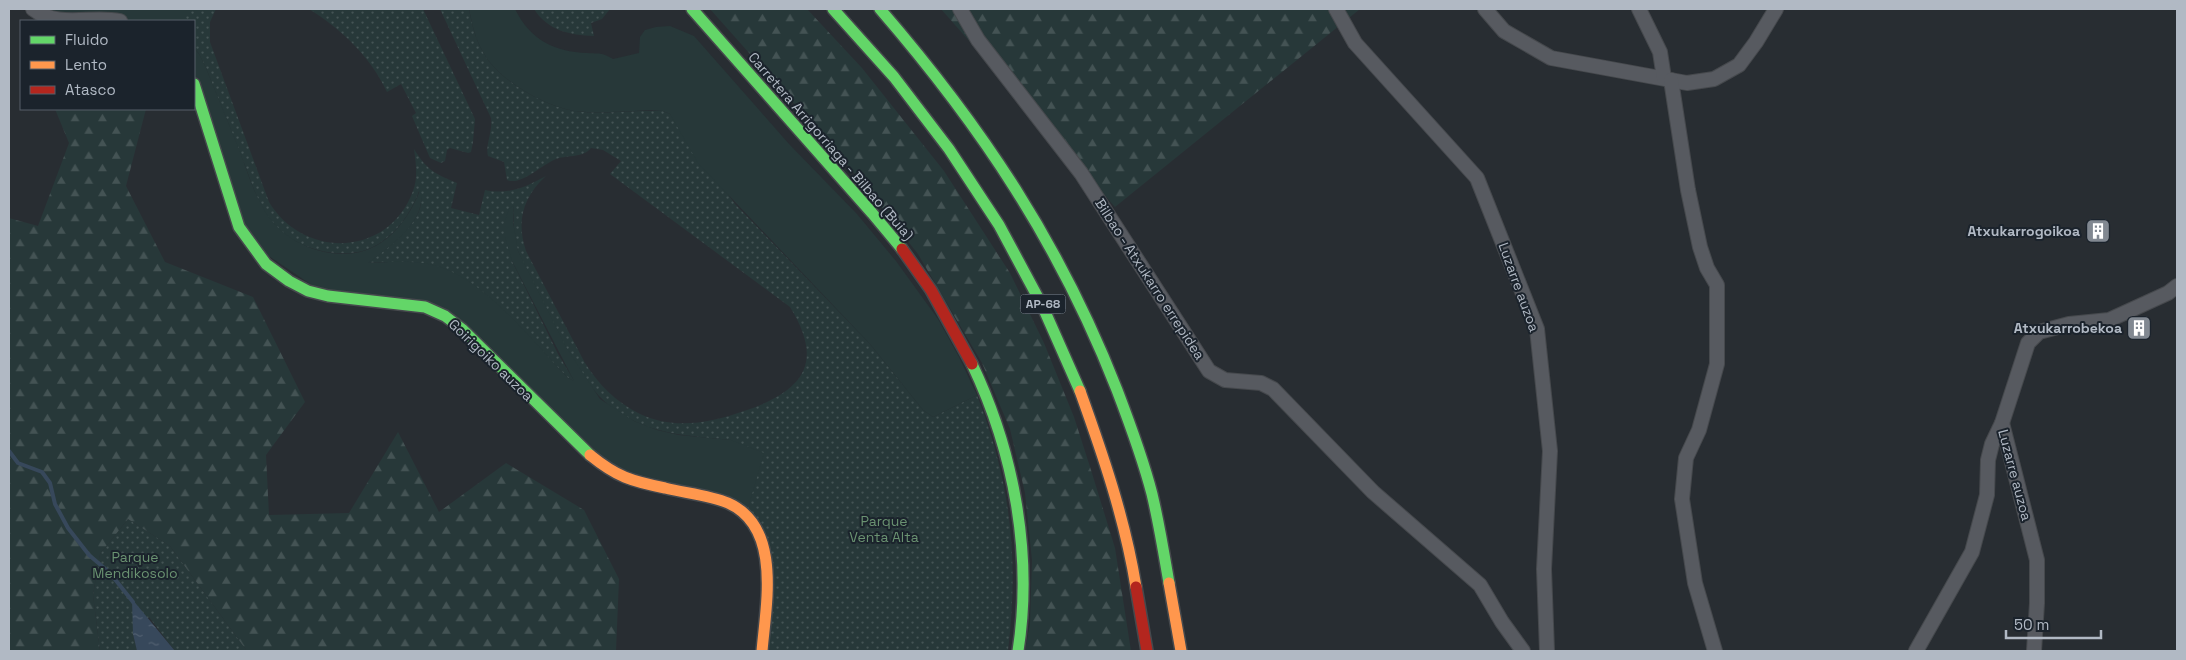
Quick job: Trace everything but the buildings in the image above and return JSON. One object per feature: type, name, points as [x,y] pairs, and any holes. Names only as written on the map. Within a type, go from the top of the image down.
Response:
[{"type":"main road","name":"Carretera Arrigorriaga - Bilbao (Buia)","points":[[692,9],[880,222],[944,310],[965,347],[983,384],[1004,444],[1017,498],[1024,561],[1023,626],[1018,651]]},
{"type":"main road","name":"AP-68","points":[[833,9],[883,64],[944,140],[991,212],[1047,312],[1085,402],[1118,500],[1143,620],[1147,651]]},
{"type":"main road","name":"AP-68","points":[[880,9],[928,64],[993,152],[1034,216],[1077,297],[1117,390],[1151,490],[1177,620],[1181,651]]},
{"type":"main road","name":"Goirigoiko auzoa","points":[[195,87],[239,227],[266,264],[308,292],[328,296],[411,304],[425,307],[445,316],[462,329],[582,450],[609,471],[628,480],[726,502],[739,509],[751,520],[760,533],[764,547],[766,583],[762,651]]},
{"type":"street","points":[[33,9],[51,19],[59,20]]},
{"type":"street","name":"Bilbao - Atxukarro errepidea","points":[[960,9],[978,40],[1081,172],[1209,371],[1225,380],[1261,383],[1273,389],[1373,492],[1480,585],[1502,622],[1523,651]]},
{"type":"street","name":"Luzarre auzoa","points":[[1336,9],[1355,43],[1477,178],[1537,329],[1550,451],[1544,569],[1547,651]]},
{"type":"street","points":[[1485,9],[1504,31],[1551,58],[1687,83],[1714,78],[1738,65],[1756,42],[1776,9]]},
{"type":"street","points":[[1639,9],[1660,52],[1700,247],[1707,268],[1717,285],[1717,364],[1699,430],[1686,458],[1682,499],[1695,583],[1715,651]]},
{"type":"street","points":[[2002,423],[2028,342],[2039,332],[2068,324],[2109,320],[2168,293],[2177,286]]},
{"type":"street","name":"Luzarre auzoa","points":[[1916,651],[1940,613],[1972,552],[1987,495],[1988,460],[1992,444],[2002,423]]},
{"type":"street","name":"Luzarre auzoa","points":[[2002,423],[2037,560],[2038,603],[2034,651]]},
{"type":"green space","points":[[33,9],[186,9],[186,20],[113,20]]},
{"type":"green space","name":"Parque Venta Alta","points":[[186,9],[216,9],[210,22],[210,42],[269,202],[284,221],[303,234],[324,241],[345,243],[366,239],[385,229],[401,213],[415,186],[416,165],[414,149],[423,162],[432,170],[457,183],[451,208],[479,215],[485,190],[510,191],[531,184],[546,176],[538,184],[527,201],[522,220],[523,240],[526,251],[585,363],[596,379],[609,392],[631,409],[653,419],[666,422],[692,423],[718,419],[744,411],[780,395],[793,385],[802,374],[806,360],[806,345],[801,327],[790,307],[610,174],[621,161],[603,150],[591,148],[583,154],[559,158],[524,178],[512,181],[507,180],[504,162],[488,156],[487,148],[491,118],[440,9],[469,9],[478,41],[490,62],[511,82],[536,98],[575,111],[596,113],[663,111],[670,114],[735,204],[870,344],[923,410],[933,417],[977,395],[998,459],[1009,521],[1013,584],[1008,651],[762,651],[766,583],[731,440],[673,433],[645,426],[631,420],[605,402],[593,389],[573,359],[520,257],[514,235],[514,206],[509,209],[512,261],[558,354],[575,382],[568,378],[482,292],[468,282],[454,274],[428,265],[400,262],[367,263],[394,242],[413,222],[419,212],[421,201],[419,191],[410,211],[388,237],[369,249],[358,252],[329,252],[315,249],[290,238],[278,229],[261,206],[206,68],[195,49],[195,20],[186,20]]},
{"type":"green space","points":[[309,9],[423,9],[475,119],[471,152],[468,153],[450,148],[447,150],[445,161],[441,163],[430,158],[412,116],[416,113],[401,84],[387,92],[364,55],[344,35]]},
{"type":"green space","points":[[469,9],[515,9],[528,29],[554,47],[575,52],[606,55],[613,59],[639,53],[640,37],[645,30],[670,26],[694,36],[789,144],[857,214],[896,261],[938,319],[977,395],[933,417],[923,410],[870,344],[698,163],[670,114],[651,110],[574,111],[536,98],[510,82],[490,62],[478,41]]},
{"type":"green space","points":[[534,9],[610,9],[602,19],[591,23],[594,36],[568,33],[553,27]]},
{"type":"green space","points":[[710,9],[807,9],[862,68],[944,171],[1010,273],[1044,343],[1074,417],[1115,548],[1131,651],[1025,651],[1030,624],[1032,560],[1025,493],[1010,429],[982,363],[918,254],[859,179]]},
{"type":"green space","points":[[941,9],[1360,9],[1115,207]]},
{"type":"green space","points":[[195,49],[206,68],[258,199],[269,218],[278,228],[301,244],[314,249],[341,254],[367,250],[387,239],[403,221],[420,190],[421,201],[413,222],[396,241],[368,263],[420,263],[437,266],[456,274],[474,285],[508,314],[568,378],[574,381],[512,261],[505,237],[505,220],[509,209],[514,205],[513,222],[518,251],[566,347],[600,399],[634,421],[657,430],[679,435],[731,440],[764,453],[746,515],[628,480],[445,316],[328,296],[248,242],[195,87]]},
{"type":"green space","points":[[55,110],[146,110],[126,186],[165,262],[253,297],[305,402],[266,455],[269,515],[349,513],[398,432],[439,512],[506,463],[584,510],[619,579],[616,651],[247,651],[170,546],[128,519],[100,554],[93,595],[100,651],[9,651],[9,218],[38,226],[69,143]]},
{"type":"green space","name":"Parque Mendikosolo","points":[[128,519],[170,546],[247,651],[175,651],[149,617],[133,634],[137,651],[100,651],[93,595],[100,554]]},
{"type":"water","points":[[132,599],[175,651],[137,651],[133,634]]},
{"type":"waterway","points":[[9,451],[18,463],[42,472],[50,483],[55,504],[68,528],[89,555],[110,573],[133,602]]},
{"type":"traffic: fast","points":[[692,9],[902,249]]},
{"type":"traffic: fast","points":[[833,9],[894,77],[949,149],[999,225],[1042,305],[1080,391]]},
{"type":"traffic: fast","points":[[880,9],[917,53],[985,143],[1044,236],[1070,285],[1095,337],[1117,390],[1140,455],[1155,505],[1169,583]]},
{"type":"traffic: fast","points":[[195,87],[239,227],[266,264],[289,281],[308,291],[328,296],[425,307],[445,316],[462,329],[590,455]]},
{"type":"traffic: fast","points":[[972,364],[999,432],[1016,504],[1023,578],[1018,651]]},
{"type":"traffic: slow","points":[[1080,391],[1120,512],[1136,587]]},
{"type":"traffic: slow","points":[[590,455],[625,477],[643,483],[721,500],[745,514],[757,530],[764,548],[767,568],[766,611],[762,651]]},
{"type":"traffic: slow","points":[[1169,583],[1181,651]]},
{"type":"traffic: jam","points":[[902,249],[931,290],[972,364]]},
{"type":"traffic: jam","points":[[1136,587],[1147,651]]},
{"type":"place","name":"Atxukarrogoikoa","points":[[2098,231]]},
{"type":"place","name":"Atxukarrobekoa","points":[[2139,328]]}]
